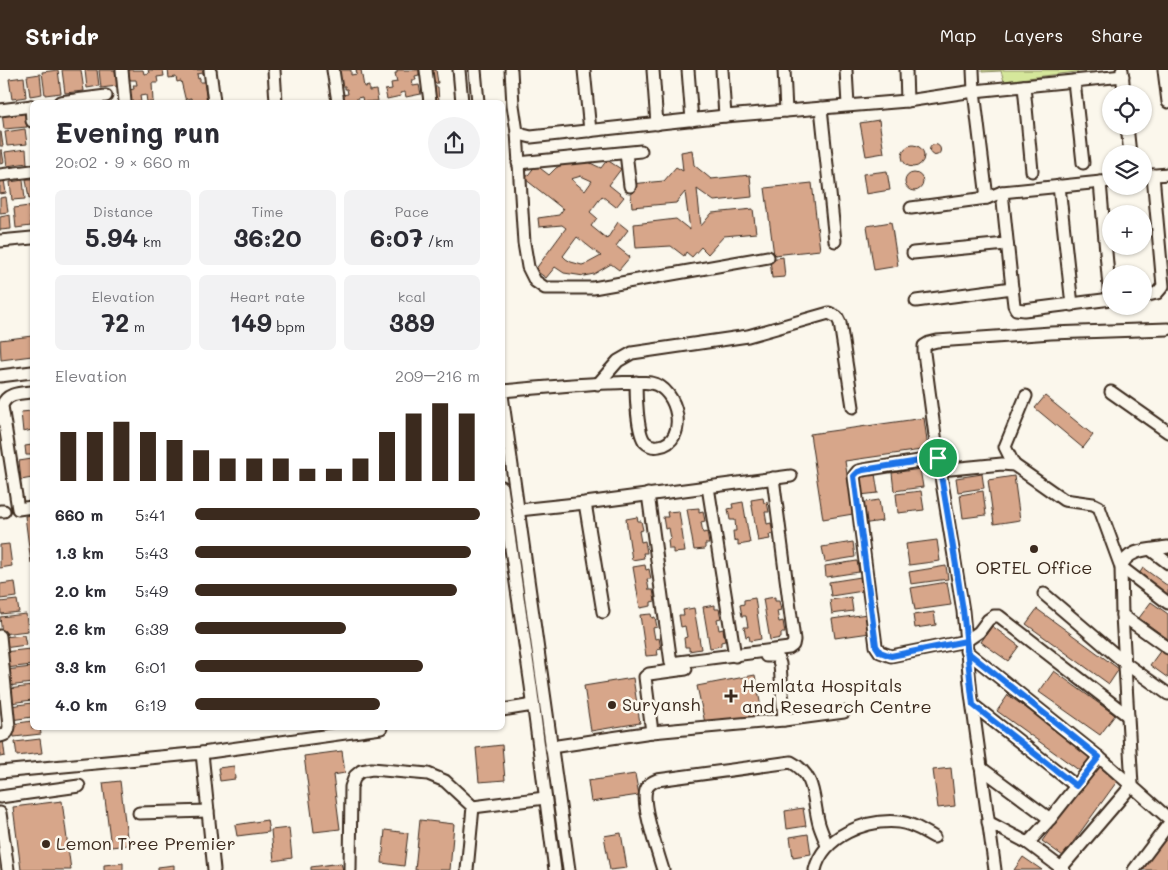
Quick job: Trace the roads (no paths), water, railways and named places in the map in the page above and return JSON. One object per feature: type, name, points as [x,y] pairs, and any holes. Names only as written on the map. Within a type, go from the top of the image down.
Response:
[{"type":"street","points":[[122,70],[125,100]]},
{"type":"street","points":[[210,70],[214,100]]},
{"type":"street","points":[[274,70],[276,100]]},
{"type":"street","points":[[333,70],[338,100]]},
{"type":"street","points":[[426,70],[430,100]]},
{"type":"street","points":[[459,70],[462,100]]},
{"type":"street","points":[[475,70],[478,100]]},
{"type":"street","points":[[511,70],[528,267],[536,281],[544,288],[593,288],[768,257]]},
{"type":"street","points":[[584,70],[590,131]]},
{"type":"street","points":[[653,70],[657,124]]},
{"type":"street","points":[[688,70],[692,120]]},
{"type":"street","points":[[722,70],[725,116]]},
{"type":"street","points":[[784,70],[786,111]]},
{"type":"street","points":[[846,70],[848,105]]},
{"type":"street","points":[[906,70],[907,101]]},
{"type":"street","points":[[973,70],[988,198]]},
{"type":"street","points":[[1164,70],[1168,102]]},
{"type":"street","points":[[517,132],[531,137],[725,116],[907,101],[974,91],[1074,81],[1122,73]]},
{"type":"street","points":[[1074,81],[1083,163]]},
{"type":"street","points":[[1024,86],[1032,171]]},
{"type":"street","points":[[89,100],[106,96]]},
{"type":"street","points":[[0,110],[30,106]]},
{"type":"street","points":[[821,108],[835,240]]},
{"type":"street","points":[[518,163],[641,151]]},
{"type":"street","points":[[626,153],[630,186]]},
{"type":"street","points":[[0,175],[30,171]]},
{"type":"street","points":[[1152,176],[1168,174]]},
{"type":"street","points":[[910,208],[988,198],[1002,192],[1102,182]]},
{"type":"street","points":[[1059,186],[1072,305]]},
{"type":"street","points":[[1002,192],[1006,244],[1016,309],[1072,305],[1102,300]]},
{"type":"street","points":[[1107,195],[1110,265]]},
{"type":"street","points":[[1151,195],[1163,286],[1157,293],[1152,294]]},
{"type":"street","points":[[0,241],[30,238]]},
{"type":"street","points":[[913,253],[1006,244]]},
{"type":"street","points":[[916,300],[1012,288]]},
{"type":"street","points":[[598,384],[618,361],[632,353],[748,336],[829,313],[837,316],[840,323],[854,407]]},
{"type":"street","points":[[995,870],[973,705],[963,611],[938,458],[924,346],[928,342],[1060,332],[1168,329]]},
{"type":"street","points":[[0,376],[30,372]]},
{"type":"street","points":[[505,391],[636,382],[653,383],[669,393],[678,418],[673,438],[663,445],[651,446],[646,443],[642,435],[636,405],[636,382]]},
{"type":"street","points":[[30,392],[9,396],[4,399],[2,406],[18,509],[30,508]]},
{"type":"street","points":[[1111,392],[1168,432]]},
{"type":"street","points":[[988,822],[1028,843],[1062,869],[1132,785],[1121,567],[1099,507],[1093,504],[1064,500],[1014,465],[1005,447],[1026,396]]},
{"type":"street","points":[[505,415],[569,870]]},
{"type":"street","points":[[938,458],[863,470],[854,476],[876,646],[880,652],[891,656],[966,646],[988,620],[994,616],[999,616],[1128,716]]},
{"type":"street","points":[[940,470],[1002,464],[1014,465]]},
{"type":"street","points":[[505,512],[791,476]]},
{"type":"street","points":[[648,494],[671,663],[735,656],[789,648],[793,645],[794,640],[773,478]]},
{"type":"street","points":[[708,487],[735,656]]},
{"type":"street","points":[[585,503],[602,612]]},
{"type":"street","points":[[505,518],[531,686],[555,870]]},
{"type":"street","points":[[1121,567],[1123,561],[1136,552],[1168,547]]},
{"type":"street","points":[[1151,550],[1168,563]]},
{"type":"street","points":[[1121,567],[1168,604]]},
{"type":"street","points":[[1044,594],[1125,662],[1168,694]]},
{"type":"street","points":[[1122,615],[1168,648]]},
{"type":"street","points":[[0,636],[9,727],[5,736],[0,736]]},
{"type":"street","points":[[966,646],[1132,785],[1168,818]]},
{"type":"street","points":[[652,732],[645,677],[649,674],[770,656],[777,656],[780,664],[784,720]]},
{"type":"street","points":[[505,710],[533,705]]},
{"type":"street","points":[[973,705],[1076,786]]},
{"type":"street","points":[[551,747],[652,732],[784,720],[844,712]]},
{"type":"street","points":[[0,772],[202,753],[366,730]]},
{"type":"street","points":[[202,753],[214,870]]},
{"type":"street","points":[[1028,843],[1050,819],[1099,757]]},
{"type":"street","points":[[663,870],[645,802],[646,790],[650,783],[657,780],[791,762],[800,766],[808,776],[819,824],[827,846]]},
{"type":"street","points":[[350,870],[351,787],[355,776],[361,770],[372,768],[428,774],[445,781],[473,807]]},
{"type":"street","points":[[981,768],[1050,819]]},
{"type":"street","points":[[0,797],[79,786]]},
{"type":"street","points":[[473,807],[545,798]]},
{"type":"street","points":[[467,870],[473,807]]},
{"type":"street","points":[[139,812],[208,811]]},
{"type":"street","points":[[0,813],[8,870]]},
{"type":"street","points":[[815,870],[817,860],[827,846],[841,836],[863,826],[883,822],[900,822],[914,826],[934,837]]},
{"type":"street","points":[[1134,870],[1168,825]]},
{"type":"place","name":"ORTEL Office","points":[[1034,549]]},
{"type":"place","name":"Hemlata Hospitals and Research Centre","points":[[731,696]]},
{"type":"place","name":"Suryansh","points":[[612,705]]},
{"type":"place","name":"Lemon Tree Premier","points":[[46,844]]}]
